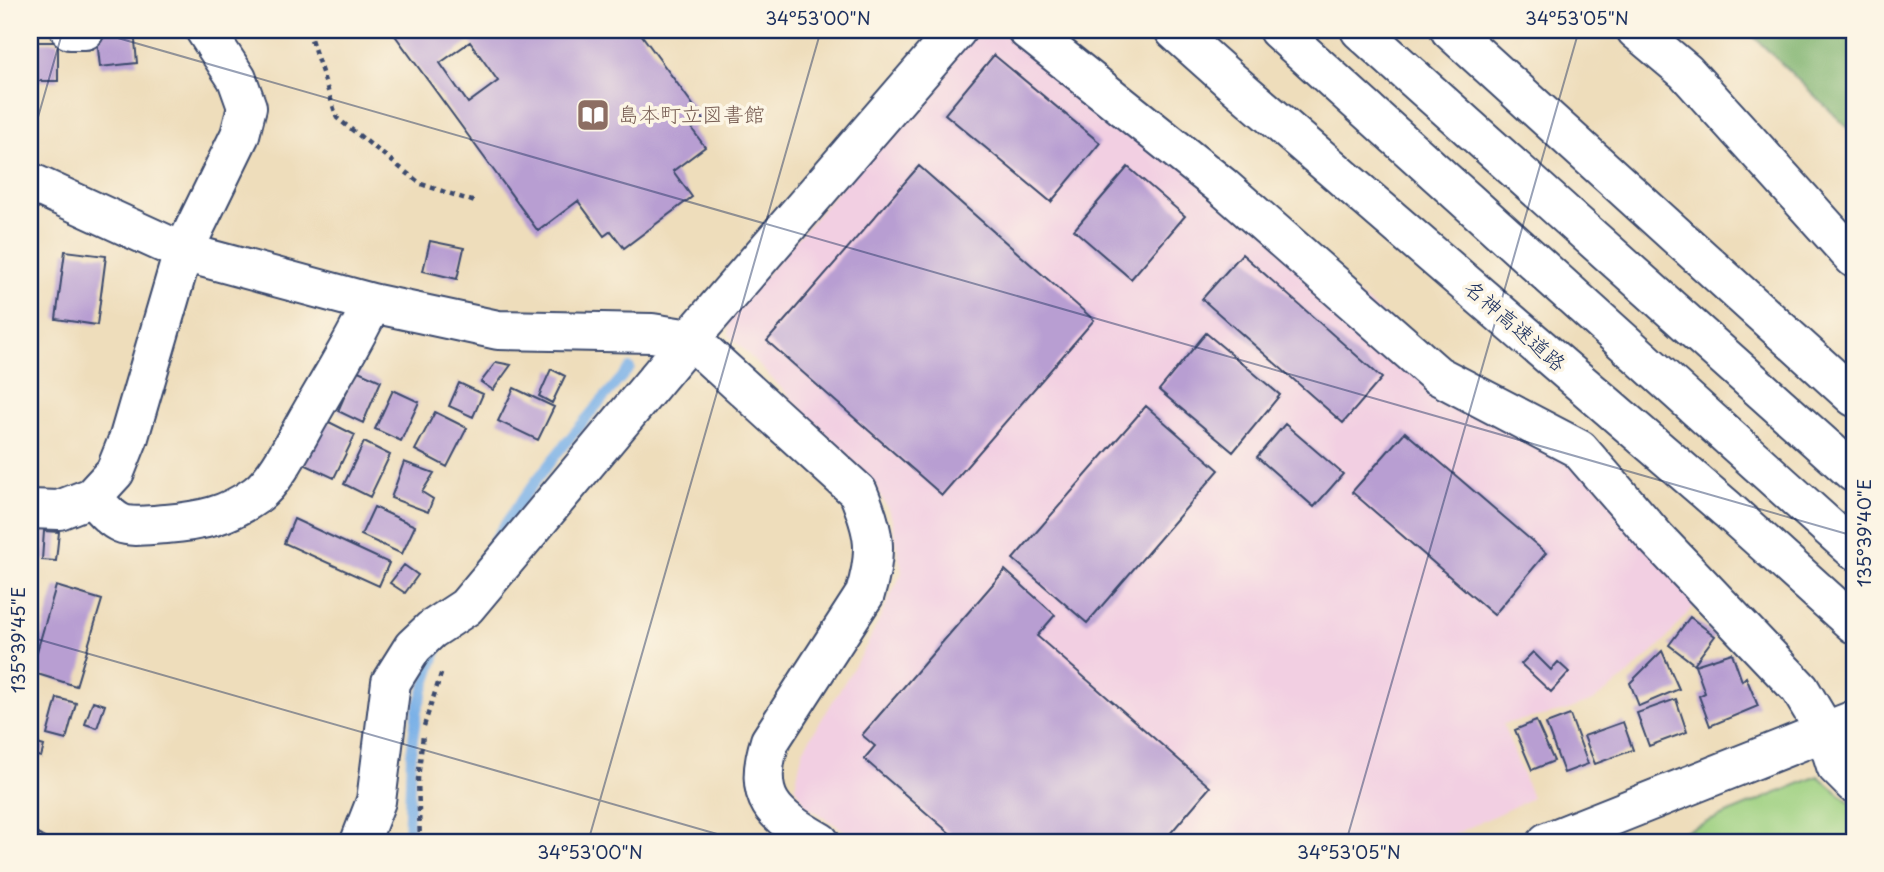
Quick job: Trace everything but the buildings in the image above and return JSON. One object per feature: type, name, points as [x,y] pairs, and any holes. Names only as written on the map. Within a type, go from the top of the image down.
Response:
[{"type":"main road","points":[[70,30],[85,30]]},
{"type":"main road","points":[[30,509],[59,510],[92,497],[115,472],[129,437],[183,252],[240,135],[247,107],[237,79],[205,30]]},
{"type":"main road","points":[[360,842],[376,801],[391,682],[413,647],[444,622],[957,30]]},
{"type":"main road","points":[[1027,30],[1222,186],[1437,375],[1579,449],[1657,538],[1800,689],[1840,726]]},
{"type":"main road","name":"名神高速道路","points":[[1174,30],[1728,510],[1854,624]]},
{"type":"main road","points":[[1278,30],[1854,550]]},
{"type":"main road","points":[[1360,30],[1854,473]]},
{"type":"main road","points":[[1450,30],[1854,397]]},
{"type":"main road","points":[[1636,30],[1686,72],[1854,258]]},
{"type":"main road","points":[[30,182],[183,252],[372,303],[498,330],[652,333],[690,339],[858,492],[872,525],[873,568],[865,594],[770,741],[763,764],[765,787],[771,807],[783,820],[820,842]]},
{"type":"main road","points":[[92,497],[110,518],[128,527],[192,522],[226,513],[259,493],[282,463],[356,338],[372,303]]},
{"type":"main road","points":[[1840,726],[1836,766],[1854,784]]},
{"type":"main road","points":[[1547,842],[1840,726]]},
{"type":"path","points":[[308,30],[337,118],[421,184],[475,202]]},
{"type":"path","points":[[420,842],[418,779],[424,724],[444,665]]},
{"type":"shaded area","points":[[987,30],[1011,30],[1575,461],[1699,600],[1663,643],[1621,681],[1593,701],[1565,711],[1503,724],[1532,798],[1438,842],[862,842],[806,806],[795,786],[803,750],[867,645],[902,572],[891,516],[875,484],[729,335],[728,320],[971,34]]},
{"type":"green space","points":[[1747,30],[1854,30],[1854,134]]},
{"type":"green space","points":[[1818,776],[1854,806],[1854,842],[1659,842]]},
{"type":"waterway","points":[[479,564],[550,463],[630,368]]},
{"type":"waterway","points":[[408,842],[411,754],[417,710],[441,640]]},
{"type":"place","name":"島本町立図書館","points":[[593,115]]}]
